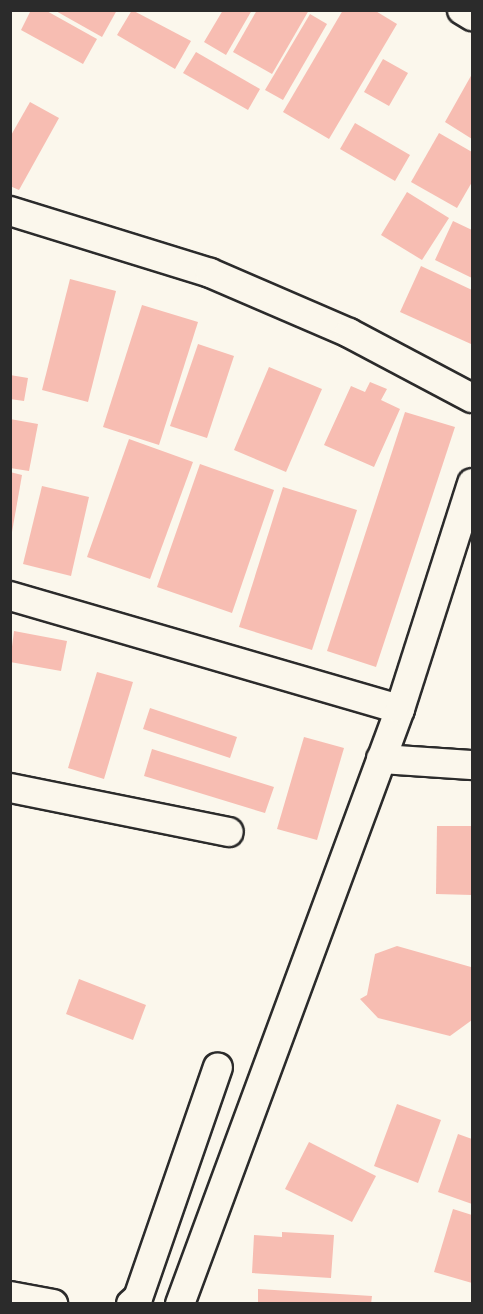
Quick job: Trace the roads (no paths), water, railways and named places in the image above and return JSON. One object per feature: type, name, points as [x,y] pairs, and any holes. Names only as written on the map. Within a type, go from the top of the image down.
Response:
[{"type":"street","points":[[462,10],[472,16]]},
{"type":"street","points":[[10,211],[210,273],[349,333],[472,398]]},
{"type":"street","points":[[180,1304],[400,708],[472,483]]},
{"type":"street","points":[[10,596],[400,708]]},
{"type":"street","points":[[381,759],[472,765]]},
{"type":"street","points":[[10,788],[229,832]]},
{"type":"street","points":[[131,1304],[138,1298],[218,1067]]},
{"type":"street","points":[[10,1296],[53,1304]]}]
